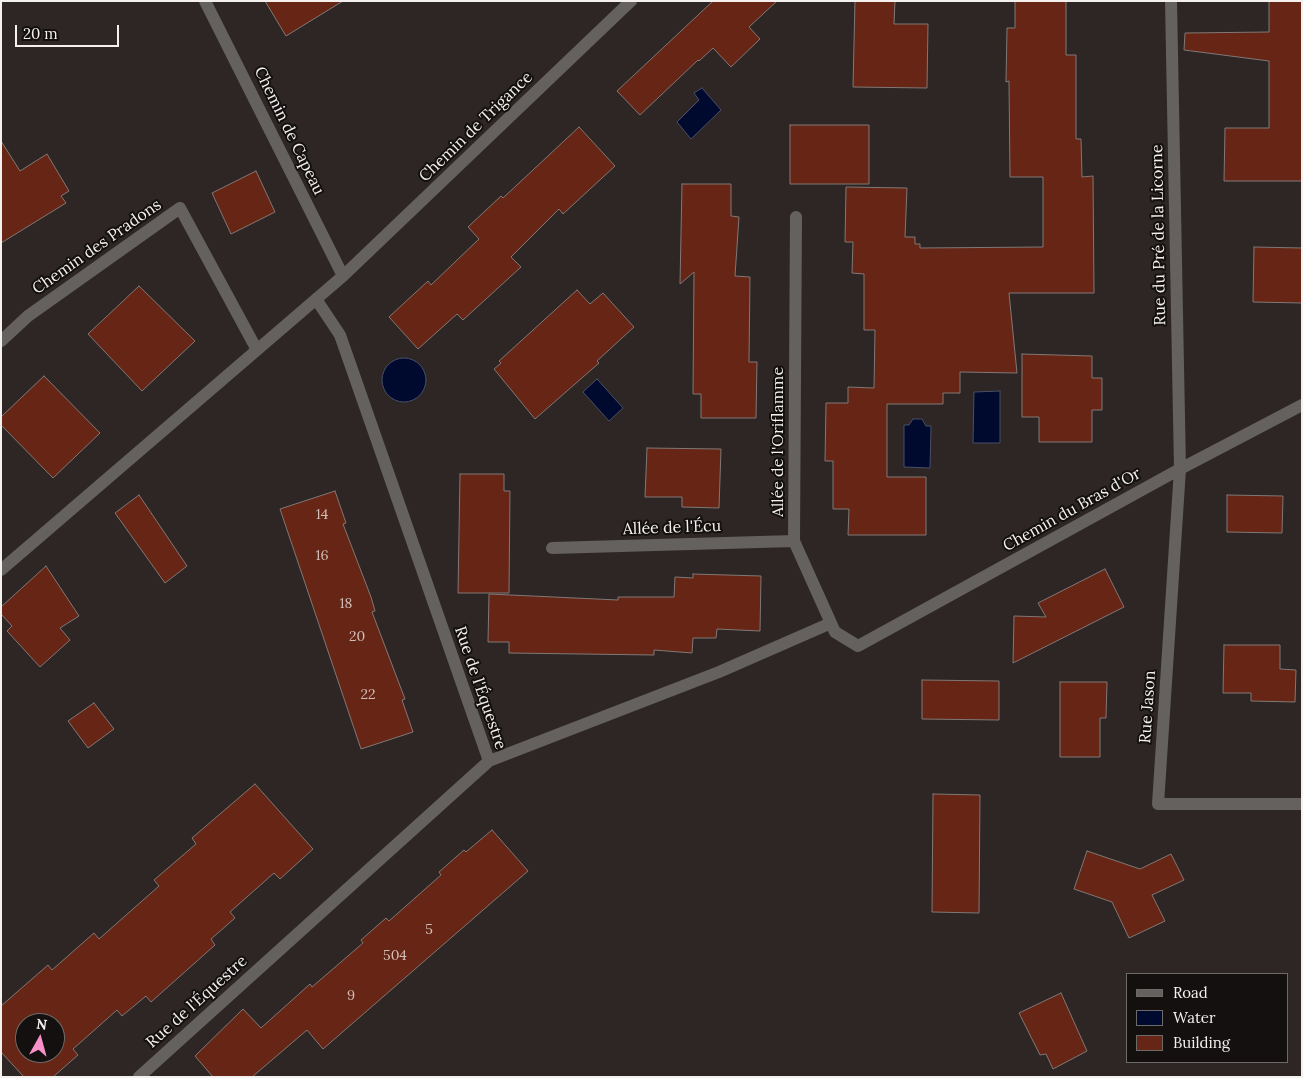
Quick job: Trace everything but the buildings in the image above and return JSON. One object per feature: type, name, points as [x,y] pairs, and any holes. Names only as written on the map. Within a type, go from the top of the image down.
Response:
[{"type":"street","name":"Chemin de Capeau","points":[[206,1],[342,276]]},
{"type":"street","name":"Chemin de Trigance","points":[[1,570],[342,276],[631,1]]},
{"type":"street","name":"Rue du Pré de la Licorne","points":[[1171,1],[1180,469]]},
{"type":"street","name":"Chemin des Pradons","points":[[1,341],[28,316],[180,208],[257,350]]},
{"type":"street","name":"Allée de l'Oriflamme","points":[[796,217],[794,541],[835,632],[858,646]]},
{"type":"street","name":"Rue de l'Équestre","points":[[139,1077],[489,761],[340,335],[316,299]]},
{"type":"street","name":"Chemin du Bras d'Or","points":[[858,646],[1180,469],[1302,405]]},
{"type":"street","name":"Rue Jason","points":[[1180,469],[1158,804],[1302,804]]},
{"type":"street","name":"Allée de l'Écu","points":[[552,548],[794,541]]},
{"type":"street","points":[[489,761],[719,672],[831,623]]},
{"type":"water","points":[[702,88],[721,110],[691,139],[677,122],[699,100],[694,93]]},
{"type":"water","points":[[400,358],[408,358],[420,364],[426,380],[420,396],[408,402],[400,402],[388,396],[382,384],[382,376],[388,364]]},
{"type":"water","points":[[597,379],[623,408],[609,421],[583,392]]},
{"type":"water","points":[[1000,391],[1000,443],[973,443],[974,392]]},
{"type":"water","points":[[913,419],[922,419],[926,426],[931,426],[930,468],[904,467],[904,425],[909,425]]}]
